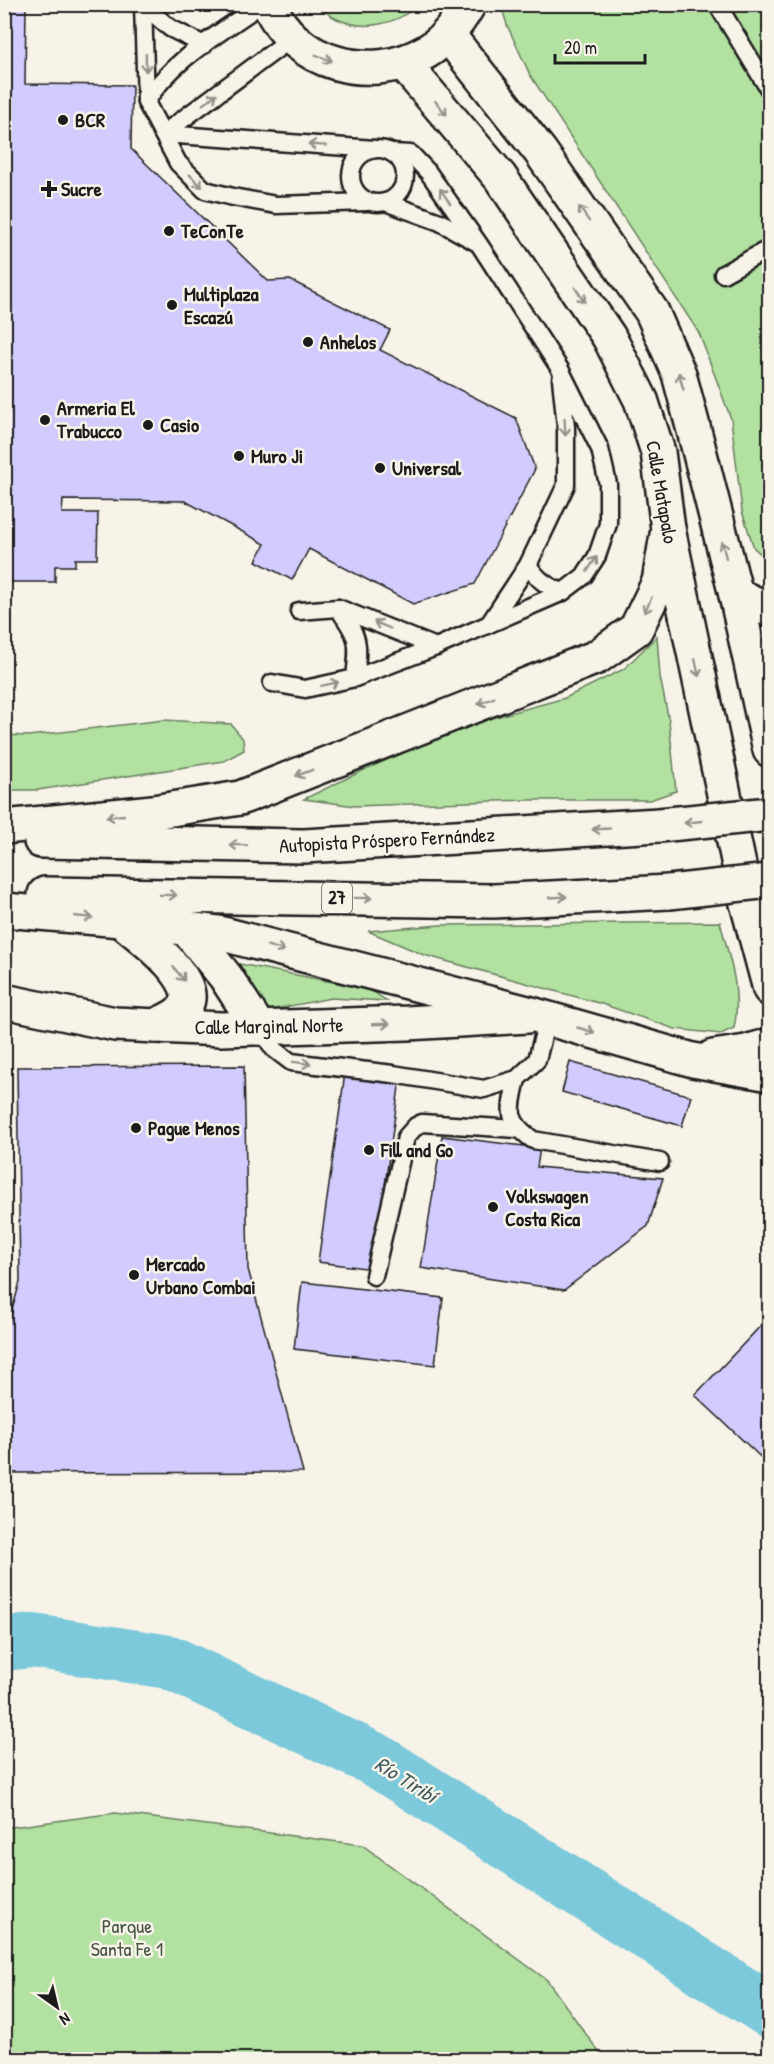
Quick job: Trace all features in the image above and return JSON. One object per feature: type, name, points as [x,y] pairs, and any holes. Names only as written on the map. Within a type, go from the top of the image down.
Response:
[{"type":"main road","points":[[268,4],[274,17],[292,38],[316,56],[344,66],[374,68],[403,63],[427,51],[448,35],[470,4]]},
{"type":"main road","points":[[448,35],[540,151],[652,312],[679,374],[736,595],[770,750]]},
{"type":"main road","name":"Calle Matapalo","points":[[403,63],[500,177],[609,337],[641,400],[658,452],[668,528],[758,892],[770,988]]},
{"type":"main road","points":[[4,827],[153,812],[240,798],[597,657],[636,629],[658,582],[668,528]]},
{"type":"main road","points":[[736,595],[770,609]]},
{"type":"main road","name":"Autopista Próspero Fernández","points":[[4,841],[303,846],[659,825],[770,814]]},
{"type":"main road","name":"27","points":[[4,893],[494,900],[669,892],[758,892]]},
{"type":"main road","points":[[758,892],[770,951]]},
{"type":"main road","points":[[4,910],[121,920],[219,933],[693,1060],[770,1074]]},
{"type":"main road","points":[[121,920],[156,950],[186,983],[189,995],[186,1005],[180,1012],[155,1026]]},
{"type":"main road","points":[[185,927],[225,976],[259,1028]]},
{"type":"main road","name":"Calle Marginal Norte","points":[[4,1001],[115,1024],[221,1029],[541,1018]]},
{"type":"main road","points":[[693,1060],[746,1052],[770,1045]]},
{"type":"lane","points":[[146,102],[156,85],[170,72],[261,4]]},
{"type":"lane","points":[[717,4],[770,91]]},
{"type":"lane","points":[[143,5],[170,28],[204,45]]},
{"type":"lane","points":[[143,5],[146,102],[178,163],[205,190],[276,204],[385,202],[440,222],[479,244]]},
{"type":"lane","points":[[163,134],[292,38]]},
{"type":"lane","points":[[163,134],[375,149],[411,154],[428,172],[479,244],[560,369],[600,449],[608,484],[608,524],[597,556],[584,576],[563,592],[436,647],[355,678],[305,689],[273,683]]},
{"type":"lane","points":[[368,202],[354,190],[351,173],[353,164],[359,156],[375,149]]},
{"type":"lane","points":[[385,202],[393,199],[404,184],[403,167],[392,153]]},
{"type":"lane","points":[[723,274],[770,248]]},
{"type":"lane","points":[[489,624],[528,566],[566,485],[566,427],[560,369]]},
{"type":"lane","points":[[528,566],[546,586],[563,592]]},
{"type":"lane","points":[[298,611],[338,608],[436,647]]},
{"type":"lane","points":[[338,608],[355,632],[359,648],[355,678]]},
{"type":"lane","points":[[259,1028],[274,1049],[291,1062],[393,1074],[484,1089],[517,1079],[537,1060],[541,1018]]},
{"type":"lane","points":[[517,1079],[511,1112],[517,1129]]},
{"type":"lane","points":[[374,1276],[406,1137],[422,1123],[517,1129],[533,1140],[660,1162]]},
{"type":"green space","points":[[419,5],[401,17],[370,25],[348,23],[317,6]]},
{"type":"green space","points":[[501,5],[769,5],[769,561],[754,548],[742,511],[731,419],[699,333],[530,75],[507,25]]},
{"type":"green space","points":[[657,636],[660,677],[669,721],[676,791],[650,800],[526,800],[355,806],[304,799],[366,769],[470,724],[565,698],[624,669]]},
{"type":"green space","points":[[164,720],[231,724],[243,739],[244,750],[224,761],[38,790],[5,790],[5,735],[28,736]]},
{"type":"green space","points":[[720,922],[733,974],[736,1001],[734,1028],[721,1034],[675,1029],[602,1004],[424,955],[368,931],[440,925]]},
{"type":"green space","points":[[224,961],[369,989],[387,1001],[331,998],[260,1012]]},
{"type":"green space","name":"Parque Santa Fe 1","points":[[115,1813],[362,1845],[547,1980],[604,2059],[5,2059],[5,1828]]},
{"type":"building","name":"Multiplaza Escazú","points":[[4,4],[26,4],[25,84],[132,85],[131,149],[268,281],[290,280],[390,330],[380,350],[516,418],[535,469],[475,584],[413,604],[309,549],[292,580],[256,561],[265,544],[185,501],[63,500],[62,513],[98,513],[97,559],[75,559],[75,566],[55,566],[55,582],[4,582]]},
{"type":"building","points":[[570,1062],[691,1096],[682,1126],[562,1092]]},
{"type":"building","name":"Mercado Urbano Combai","points":[[244,1066],[248,1269],[303,1472],[4,1473],[4,1338],[20,1282],[17,1067]]},
{"type":"building","points":[[345,1073],[400,1080],[373,1269],[318,1262]]},
{"type":"building","points":[[442,1136],[540,1148],[537,1167],[663,1178],[648,1226],[564,1290],[421,1268]]},
{"type":"building","points":[[302,1282],[443,1298],[435,1365],[294,1349]]},
{"type":"building","points":[[770,1316],[770,1466],[695,1395]]},
{"type":"waterway","name":"Río Tiribí","points":[[4,1644],[33,1641],[169,1662],[376,1760],[770,2011]]},
{"type":"place","name":"BCR","points":[[63,120]]},
{"type":"place","name":"Sucre","points":[[49,189]]},
{"type":"place","name":"TeConTe","points":[[169,231]]},
{"type":"place","name":"Multiplaza Escazú","points":[[172,305]]},
{"type":"place","name":"Anhelos","points":[[308,342]]},
{"type":"place","name":"Armeria El Trabucco","points":[[45,420]]},
{"type":"place","name":"Casio","points":[[148,425]]},
{"type":"place","name":"Muro Ji","points":[[239,456]]},
{"type":"place","name":"Universal","points":[[380,468]]},
{"type":"place","name":"Pague Menos","points":[[136,1128]]},
{"type":"place","name":"Fill and Go","points":[[369,1150]]},
{"type":"place","name":"Volkswagen Costa Rica","points":[[493,1207]]},
{"type":"place","name":"Mercado Urbano Combai","points":[[134,1275]]}]
